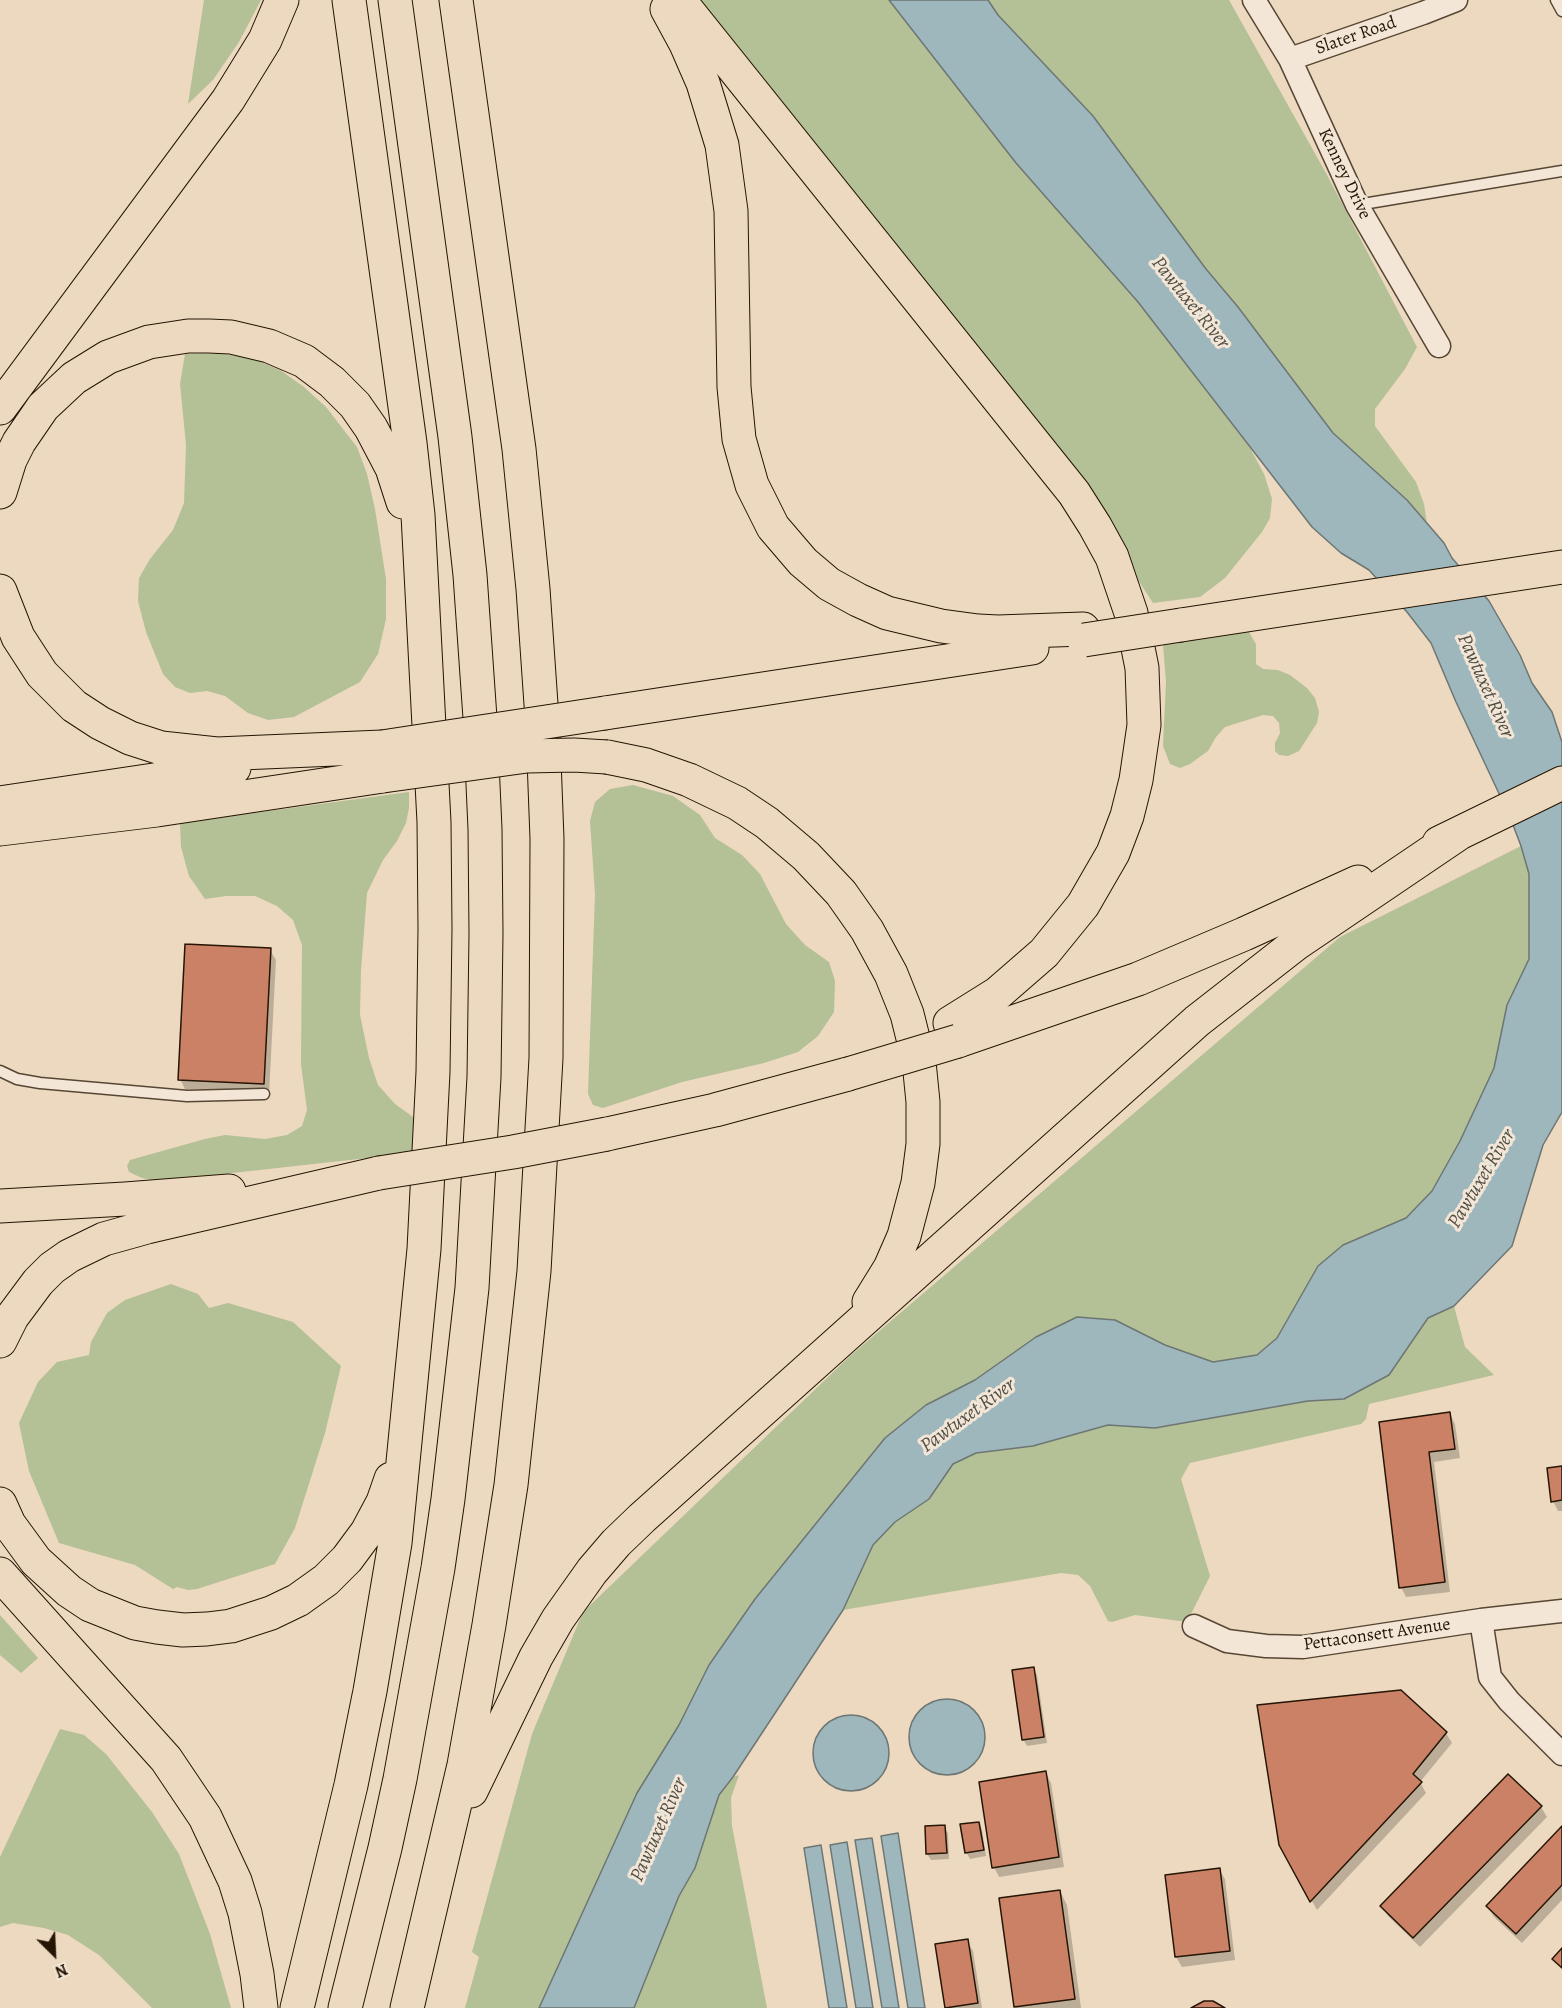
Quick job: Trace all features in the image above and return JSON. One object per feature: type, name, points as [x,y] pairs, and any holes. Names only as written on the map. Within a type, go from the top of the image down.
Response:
[{"type":"highway","points":[[0,408],[228,100],[265,40],[282,0]]},
{"type":"highway","points":[[297,2008],[341,1828],[370,1691],[395,1543],[425,1226],[435,1001],[434,822],[420,549],[413,467],[349,0]]},
{"type":"highway","points":[[345,2008],[402,1769],[427,1637],[448,1499],[472,1288],[482,1146],[486,1005],[484,793],[470,575],[454,427],[395,0]]},
{"type":"highway","points":[[407,2008],[448,1839],[477,1696],[511,1485],[528,1343],[543,1129],[548,911],[543,733],[534,601],[522,482],[456,0]]},
{"type":"highway","points":[[662,0],[694,63],[710,103],[722,146],[731,211],[734,387],[739,439],[752,485],[773,526],[803,562],[829,584],[888,613],[931,624],[978,631],[1084,635]]},
{"type":"highway","points":[[679,0],[1074,493],[1112,557],[1131,613],[1142,668],[1144,725],[1136,780],[1127,816],[1113,853],[1083,905],[1044,953],[954,1032]]},
{"type":"highway","points":[[0,492],[19,442],[43,407],[74,378],[108,357],[149,342],[188,336],[231,337],[269,346],[304,361],[332,382],[364,417],[387,456],[405,510],[424,646]]},
{"type":"highway","points":[[0,829],[157,810],[605,713],[1084,635],[1181,625],[1547,569]]},
{"type":"highway","points":[[0,591],[18,637],[42,674],[74,706],[100,723],[130,738],[161,748],[198,753],[382,761]]},
{"type":"highway","points":[[0,803],[382,761],[574,755],[607,758],[658,768],[704,786],[737,803],[780,833],[813,862],[850,905],[884,960],[902,999],[915,1046],[922,1092],[923,1144],[918,1183],[904,1236],[890,1268],[860,1315],[830,1350]]},
{"type":"highway","points":[[0,1206],[217,1192],[379,1173],[608,1134],[715,1110],[848,1074],[954,1032],[1065,1006],[1199,954],[1277,920],[1562,783]]},
{"type":"highway","points":[[448,1839],[536,1657],[558,1619],[592,1571],[616,1543],[1230,993],[1297,943],[1458,834]]},
{"type":"highway","points":[[0,1341],[12,1317],[38,1282],[52,1268],[86,1247],[123,1233],[379,1173]]},
{"type":"highway","points":[[0,1504],[9,1524],[36,1561],[69,1591],[90,1605],[135,1623],[157,1627],[183,1630],[231,1626],[272,1613],[298,1600],[337,1570],[357,1546],[376,1518],[386,1494],[408,1410]]},
{"type":"highway","points":[[0,1574],[166,1759],[205,1817],[231,1872],[244,1913],[257,1974],[261,2008]]},
{"type":"street","name":"Kenney Drive","points":[[1254,0],[1290,59],[1357,205],[1439,346]]},
{"type":"street","name":"Slater Road","points":[[1290,59],[1456,0]]},
{"type":"street","name":"Pettaconsett Avenue","points":[[1194,1626],[1227,1641],[1303,1647],[1480,1620],[1562,1611]]},
{"type":"street","points":[[1480,1620],[1490,1677],[1509,1701],[1562,1754]]},
{"type":"lane","points":[[1556,0],[1562,10]]},
{"type":"lane","points":[[1357,205],[1562,171]]},
{"type":"lane","points":[[0,1071],[17,1079],[40,1083],[187,1096],[264,1094]]},
{"type":"green space","points":[[204,0],[261,0],[239,42],[213,80],[188,104]]},
{"type":"green space","points":[[698,0],[889,0],[1016,163],[1138,302],[1250,448],[1264,474],[1272,499],[1270,518],[1262,532],[1225,578],[1200,597],[1153,603],[1127,563]]},
{"type":"green space","points":[[988,0],[1229,0],[1326,173],[1417,347],[1405,369],[1375,409],[1375,426],[1416,482],[1424,504],[1427,524],[1407,500],[1333,433],[1238,307]]},
{"type":"green space","points":[[221,353],[254,359],[280,370],[326,407],[357,447],[367,474],[375,509],[386,579],[386,619],[378,654],[360,682],[294,717],[268,720],[248,713],[225,696],[207,691],[190,693],[175,687],[163,674],[146,632],[138,601],[139,578],[150,559],[173,530],[184,503],[186,445],[180,384],[185,354]]},
{"type":"green space","points":[[1240,631],[1249,632],[1256,644],[1256,664],[1263,669],[1278,670],[1290,675],[1307,688],[1315,698],[1319,712],[1317,723],[1299,751],[1288,756],[1279,755],[1275,751],[1275,743],[1280,733],[1279,723],[1273,716],[1263,715],[1225,727],[1208,751],[1190,764],[1180,768],[1170,764],[1163,746],[1166,682],[1163,644]]},
{"type":"green space","points":[[633,785],[673,796],[700,815],[715,838],[742,855],[760,874],[786,924],[805,945],[829,962],[835,981],[834,1012],[818,1036],[798,1052],[764,1063],[682,1082],[603,1108],[593,1105],[588,1094],[595,894],[590,821],[595,802],[610,789]]},
{"type":"green space","points":[[409,792],[406,823],[397,841],[383,860],[367,893],[360,1015],[369,1058],[378,1085],[395,1104],[413,1117],[413,1153],[160,1181],[142,1178],[129,1172],[127,1166],[130,1160],[205,1139],[225,1135],[265,1139],[287,1135],[302,1126],[307,1110],[301,1064],[302,945],[293,920],[277,906],[255,896],[205,899],[189,876],[181,847],[180,823]]},
{"type":"green space","points":[[1521,846],[1529,874],[1529,959],[1507,1005],[1494,1068],[1460,1141],[1432,1191],[1406,1218],[1343,1245],[1318,1266],[1277,1338],[1257,1355],[1213,1362],[1165,1345],[975,1380],[926,1405],[885,1438],[755,1599],[709,1664],[679,1725],[637,1793],[539,2008],[465,2008],[479,1957],[472,1952],[532,1734],[583,1612],[850,1356],[1340,937]]},
{"type":"green space","points":[[171,1284],[198,1294],[209,1308],[228,1303],[293,1322],[341,1366],[325,1433],[295,1528],[275,1564],[188,1590],[177,1587],[173,1589],[135,1565],[59,1543],[29,1471],[19,1423],[38,1382],[57,1362],[89,1355],[91,1342],[107,1313],[125,1300]]},
{"type":"green space","points":[[1454,1306],[1465,1347],[1494,1375],[1369,1404],[1366,1419],[1361,1424],[1190,1463],[1181,1479],[1210,1576],[1187,1622],[1135,1615],[1112,1622],[1108,1621],[1090,1586],[1078,1575],[1061,1573],[843,1610],[873,1545],[895,1522],[929,1499],[953,1464],[976,1453],[1033,1446],[1108,1425],[1155,1428],[1308,1401],[1344,1399],[1389,1375],[1428,1318]]},
{"type":"green space","points":[[0,1615],[38,1658],[21,1673],[0,1655]]},
{"type":"green space","points":[[60,1729],[84,1735],[106,1754],[152,1812],[179,1854],[210,1934],[231,2008],[152,2008],[99,1955],[68,1935],[13,1923],[0,1927],[0,1857]]},
{"type":"green space","points":[[739,1775],[731,1798],[732,1826],[767,2008],[634,2008],[679,1895],[695,1868],[719,1795],[733,1777]]},
{"type":"water","name":"Pawtuxet River","points":[[889,0],[988,0],[998,15],[1093,116],[1206,269],[1238,307],[1333,433],[1407,500],[1489,601],[1520,655],[1532,683],[1552,712],[1562,742],[1562,1112],[1543,1145],[1512,1246],[1454,1306],[1428,1318],[1389,1375],[1344,1399],[1308,1401],[1155,1428],[1108,1425],[1033,1446],[976,1453],[953,1464],[929,1499],[895,1522],[873,1545],[843,1610],[719,1795],[695,1868],[679,1896],[634,2008],[539,2008],[637,1793],[679,1725],[709,1665],[755,1599],[885,1438],[926,1405],[975,1380],[1036,1337],[1077,1317],[1115,1320],[1165,1345],[1213,1362],[1257,1355],[1277,1338],[1318,1266],[1343,1245],[1406,1218],[1432,1191],[1460,1141],[1494,1068],[1507,1005],[1529,959],[1529,874],[1521,846],[1431,643],[1369,570],[1341,553],[1312,527],[1138,302],[1016,163]]},
{"type":"water","points":[[947,1699],[961,1702],[974,1710],[982,1723],[985,1737],[982,1751],[974,1764],[961,1772],[947,1775],[933,1772],[920,1764],[912,1751],[909,1737],[912,1723],[920,1710],[933,1702]]},
{"type":"water","points":[[851,1715],[865,1718],[878,1726],[886,1739],[889,1753],[886,1767],[878,1780],[865,1788],[851,1791],[837,1788],[824,1780],[816,1767],[813,1753],[816,1739],[824,1726],[837,1718]]},
{"type":"water","points":[[898,1833],[925,2008],[908,2008],[881,1836]]},
{"type":"water","points":[[872,1838],[899,2008],[882,2008],[855,1840]]},
{"type":"water","points":[[847,1842],[873,2008],[856,2008],[830,1845]]},
{"type":"water","points":[[821,1845],[847,2008],[829,2008],[804,1848]]},
{"type":"building","points":[[185,944],[271,948],[264,1084],[178,1080]]},
{"type":"building","points":[[1450,1412],[1455,1449],[1429,1452],[1445,1582],[1399,1588],[1379,1422]]},
{"type":"building","points":[[1562,1466],[1562,1500],[1551,1502],[1547,1468]]},
{"type":"building","points":[[1034,1667],[1044,1737],[1022,1740],[1012,1670]]},
{"type":"building","points":[[1401,1690],[1447,1732],[1413,1774],[1422,1782],[1310,1902],[1279,1845],[1257,1705]]},
{"type":"building","points":[[1046,1771],[1059,1857],[992,1868],[979,1782]]},
{"type":"building","points":[[1508,1774],[1542,1806],[1413,1938],[1380,1906]]},
{"type":"building","points":[[979,1822],[984,1850],[965,1853],[960,1824]]},
{"type":"building","points":[[945,1825],[947,1853],[926,1854],[925,1826]]},
{"type":"building","points":[[1562,1826],[1562,1885],[1516,1934],[1486,1906]]},
{"type":"building","points":[[1220,1868],[1230,1951],[1175,1957],[1165,1875]]},
{"type":"building","points":[[1060,1890],[1075,1999],[1014,2007],[999,1898]]},
{"type":"building","points":[[968,1939],[978,2003],[945,2008],[935,1944]]},
{"type":"building","points":[[1562,1948],[1562,1968],[1552,1959]]},
{"type":"building","points":[[1204,2001],[1213,2001],[1225,2008],[1191,2008]]}]
